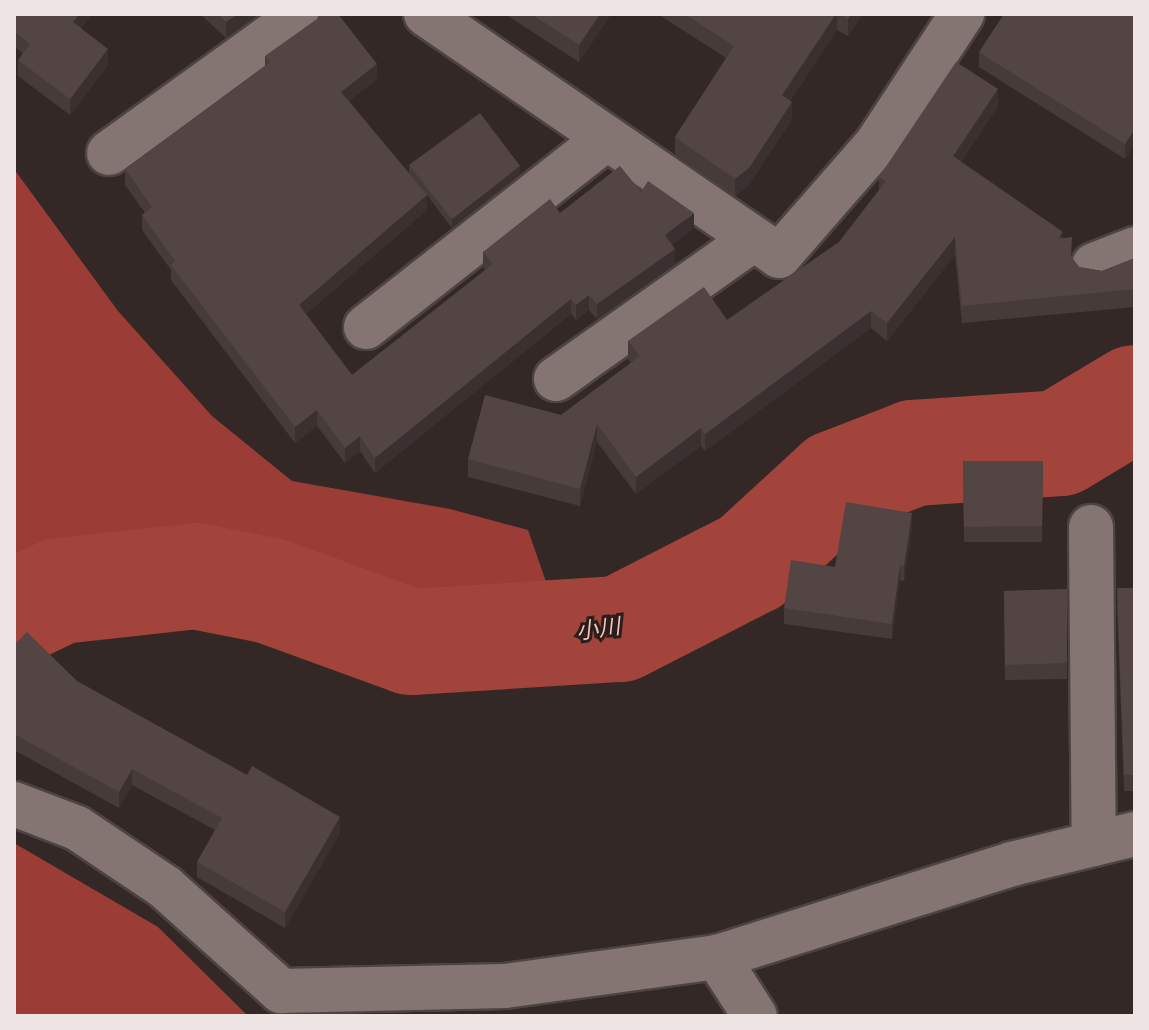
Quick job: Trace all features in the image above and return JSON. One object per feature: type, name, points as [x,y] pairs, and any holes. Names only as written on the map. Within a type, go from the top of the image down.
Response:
[{"type":"street","points":[[109,153],[302,14]]},
{"type":"street","points":[[426,14],[779,256],[876,145],[962,14]]},
{"type":"street","points":[[366,327],[607,138]]},
{"type":"street","points":[[556,379],[754,239]]},
{"type":"street","points":[[1094,265],[1135,249]]},
{"type":"street","points":[[14,804],[77,828],[165,887],[281,991],[505,986],[717,957],[1012,864],[1114,839],[1091,527]]},
{"type":"street","points":[[717,957],[755,1016]]},
{"type":"shaded area","points":[[14,169],[118,311],[212,416],[292,481],[450,509],[528,530],[553,602],[417,623],[264,569],[189,553],[52,567],[14,583]]},
{"type":"shaded area","points":[[14,843],[158,927],[248,1016],[14,1016]]},
{"type":"building","points":[[14,14],[80,14],[73,22],[108,49],[70,99],[18,60],[30,44],[14,31]]},
{"type":"building","points":[[218,14],[238,14],[226,22]]},
{"type":"building","points":[[319,14],[338,14],[377,64],[341,92],[427,195],[299,305],[352,375],[493,264],[483,252],[550,199],[560,213],[620,166],[641,192],[648,181],[694,213],[665,235],[675,249],[597,304],[589,295],[576,305],[571,299],[375,458],[360,436],[345,448],[317,410],[295,427],[171,265],[175,261],[142,215],[152,207],[125,169],[270,62],[265,56],[317,19]]},
{"type":"building","points":[[531,14],[600,14],[579,45]]},
{"type":"building","points":[[685,14],[836,14],[782,95],[792,102],[749,168],[735,179],[675,137],[734,46]]},
{"type":"building","points":[[1004,14],[1135,14],[1135,129],[1125,144],[979,52]]},
{"type":"building","points":[[956,62],[998,89],[953,156],[1063,232],[1058,239],[1072,237],[1071,256],[1079,267],[1102,271],[1135,258],[1135,289],[962,306],[955,237],[887,323],[871,311],[705,434],[701,428],[636,477],[597,424],[580,489],[468,459],[485,395],[561,415],[640,356],[628,341],[704,287],[727,320],[839,242],[886,181],[879,177]]},
{"type":"building","points":[[480,113],[520,166],[452,219],[409,165]]},
{"type":"building","points":[[963,461],[1043,461],[1042,526],[964,527]]},
{"type":"building","points":[[846,502],[912,513],[904,566],[900,565],[892,624],[784,608],[791,560],[835,567]]},
{"type":"building","points":[[1117,588],[1135,588],[1135,775],[1124,775]]},
{"type":"building","points":[[1067,589],[1067,663],[1005,665],[1004,591]]},
{"type":"building","points":[[27,632],[77,681],[247,775],[252,766],[340,817],[285,912],[197,862],[222,818],[132,769],[119,792],[14,734],[14,645]]},
{"type":"waterway","name":"小川","points":[[14,613],[60,591],[195,576],[271,591],[411,642],[620,629],[751,562],[837,483],[914,453],[1060,443],[1135,398]]}]
